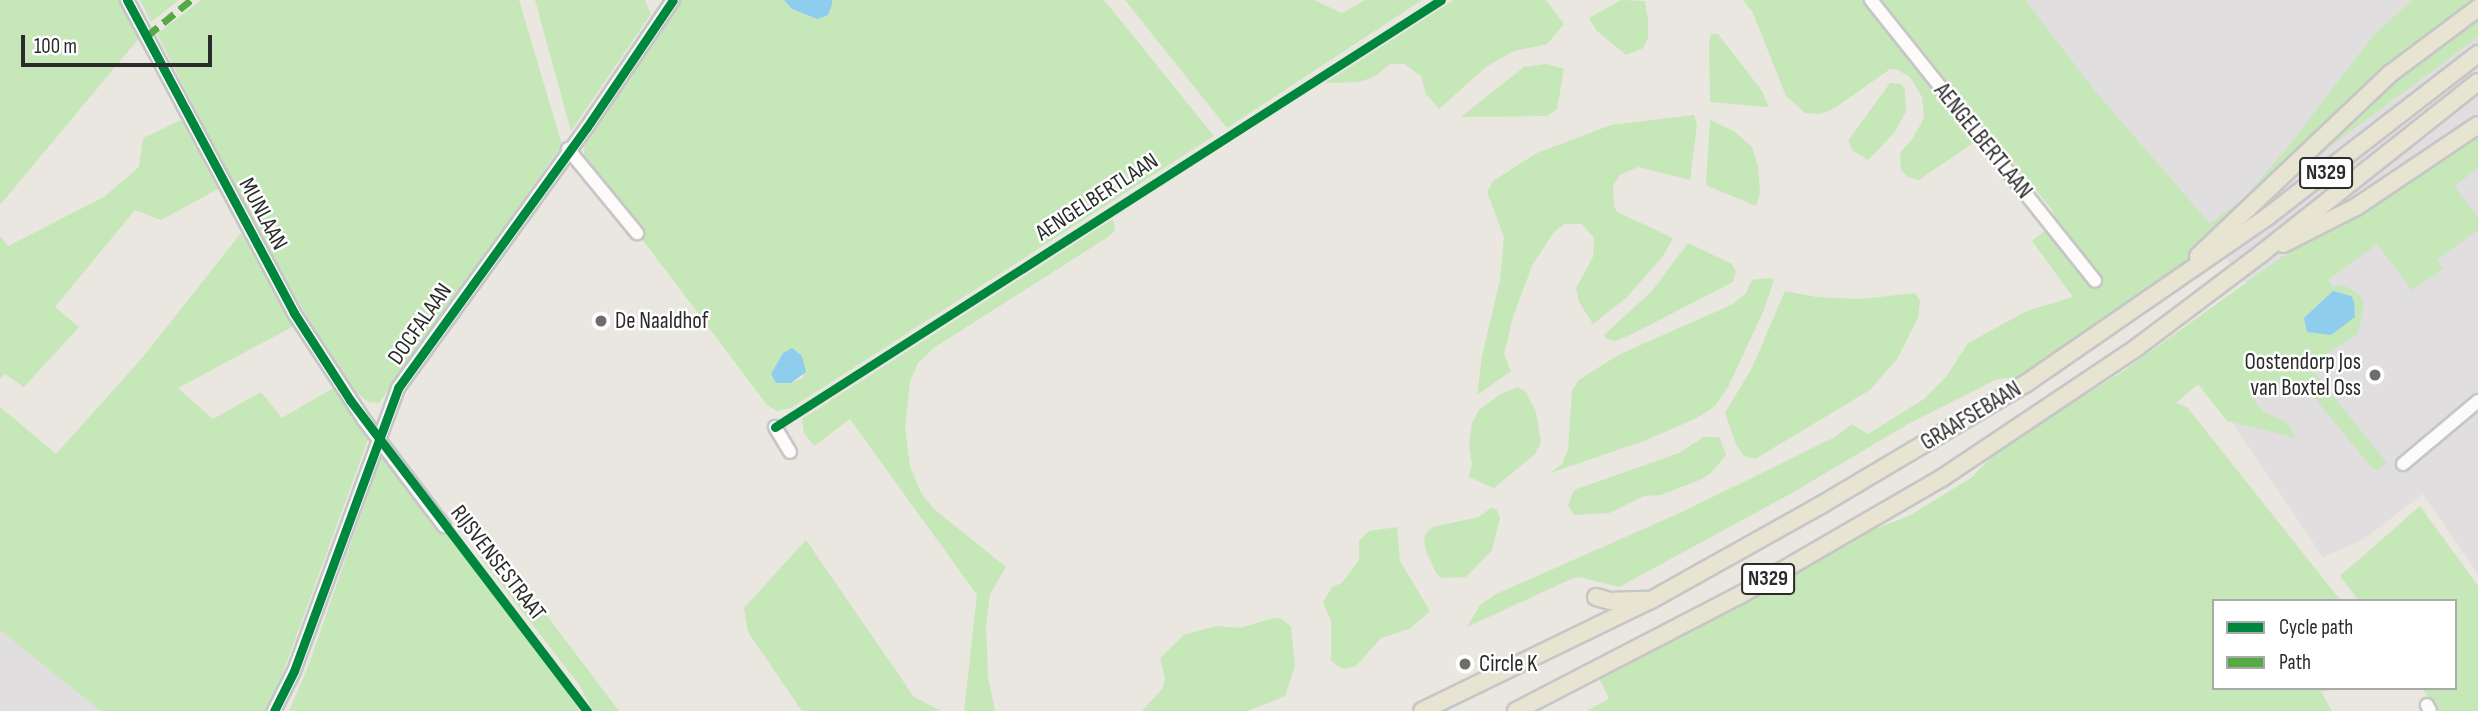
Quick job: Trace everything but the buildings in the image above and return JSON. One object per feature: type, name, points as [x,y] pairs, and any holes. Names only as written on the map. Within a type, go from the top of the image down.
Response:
[{"type":"main road","name":"N329","points":[[2169,285],[2390,73],[2478,8]]},
{"type":"main road","name":"GRAAFSEBAAN","points":[[1422,711],[1651,600],[1811,511],[2025,384],[2317,180],[2478,54]]},
{"type":"main road","name":"GRAAFSEBAAN","points":[[1516,711],[1740,596],[1942,478],[2136,348],[2262,253],[2478,82]]},
{"type":"main road","name":"N329","points":[[2262,253],[2356,207],[2478,125]]},
{"type":"main road","points":[[1596,597],[1622,601],[1651,600]]},
{"type":"street","name":"MUNLAAN","points":[[127,0],[294,313],[378,439]]},
{"type":"street","name":"DOCFALAAN","points":[[274,711],[294,671],[398,388],[673,0]]},
{"type":"street","name":"AENGELBERTLAAN","points":[[1871,0],[2095,281]]},
{"type":"street","points":[[568,149],[637,233]]},
{"type":"street","points":[[2403,464],[2478,401]]},
{"type":"street","points":[[775,427],[790,452]]},
{"type":"street","name":"RIJSVENSESTRAAT","points":[[378,439],[444,526]]},
{"type":"shaded area","points":[[2020,0],[2478,0],[2478,574],[2423,494],[2364,539],[2323,557],[2197,371],[2278,324]]},
{"type":"shaded area","points":[[0,630],[101,711],[0,711]]},
{"type":"green space","points":[[0,0],[122,0],[140,37],[0,205]]},
{"type":"green space","points":[[140,0],[179,0],[151,22]]},
{"type":"green space","points":[[201,0],[519,0],[562,145],[379,403],[368,402],[356,392],[313,327],[251,219],[157,34]]},
{"type":"green space","points":[[535,0],[645,0],[651,14],[571,131]]},
{"type":"green space","points":[[679,0],[784,0],[792,9],[817,19],[832,4],[832,0],[1104,0],[1214,136],[791,408],[777,411],[767,405],[588,167],[584,157],[585,138]],"holes":[[[783,353],[804,376],[791,383],[771,374]]]},
{"type":"green space","points":[[1125,0],[1314,0],[1342,13],[1365,0],[1422,0],[1227,128]]},
{"type":"green space","points":[[1454,0],[1546,0],[1564,24],[1547,44],[1514,51],[1486,67],[1439,109],[1426,94],[1421,76],[1404,64],[1390,64],[1375,76],[1360,82],[1325,83]]},
{"type":"green space","points":[[1621,0],[1645,1],[1648,20],[1648,38],[1643,48],[1626,55],[1597,31],[1589,18]]},
{"type":"green space","points":[[1743,0],[1862,0],[1976,141],[1919,180],[1908,177],[1901,170],[1900,153],[1913,138],[1924,118],[1922,97],[1910,77],[1896,69],[1890,69],[1835,108],[1820,114],[1805,113],[1786,96],[1753,13]]},
{"type":"green space","points":[[1881,0],[2025,0],[2095,91],[2210,224],[2243,199],[2288,147],[2373,36],[2412,0],[2478,0],[2478,37],[2331,146],[2191,259],[2015,378],[1997,379],[1908,424],[1792,493],[1619,587],[1579,577],[1571,579],[1467,627],[1480,605],[1496,594],[1682,512],[1835,437],[1852,424],[1868,434],[1924,399],[1946,377],[1968,343],[2027,311],[2073,297],[2032,241],[2048,228],[2094,287],[2102,282],[2060,227],[2052,210]]},
{"type":"green space","points":[[1711,34],[1718,34],[1762,91],[1769,107],[1710,102]]},
{"type":"green space","points":[[1546,64],[1564,69],[1557,109],[1547,116],[1461,117],[1524,67]]},
{"type":"green space","points":[[1890,83],[1901,84],[1905,89],[1906,112],[1894,133],[1868,160],[1853,151],[1848,141]]},
{"type":"green space","points":[[1694,115],[1697,124],[1690,180],[1638,167],[1620,175],[1613,186],[1617,212],[1673,238],[1663,256],[1626,298],[1593,324],[1579,302],[1576,288],[1593,257],[1594,238],[1582,224],[1564,224],[1553,233],[1532,266],[1513,317],[1504,354],[1511,371],[1477,395],[1482,356],[1500,280],[1504,237],[1487,192],[1493,181],[1537,153],[1611,125]]},
{"type":"green space","points":[[181,120],[218,189],[161,220],[135,210],[55,307],[79,327],[24,387],[5,374],[0,379],[0,236],[8,246],[104,197],[139,167],[143,138]]},
{"type":"green space","points":[[1710,120],[1734,131],[1752,147],[1758,167],[1760,192],[1756,206],[1706,185]]},
{"type":"green space","points":[[2478,136],[2478,168],[2454,186],[2478,218],[2478,230],[2437,260],[2443,269],[2412,290],[2377,244],[2328,280],[2333,287],[2341,285],[2361,297],[2364,305],[2358,333],[2309,366],[2387,463],[2380,469],[2373,469],[2303,384],[2286,380],[2253,399],[2263,411],[2286,422],[2296,438],[2227,421],[2198,384],[2176,403],[2187,407],[2339,599],[2212,599],[2212,690],[2330,690],[2321,692],[2332,711],[1586,711],[1609,699],[1599,678],[1864,533],[1909,516],[1971,478],[1999,449],[2122,372],[2318,231]]},
{"type":"green space","points":[[1113,219],[1115,230],[1108,237],[935,347],[918,363],[910,381],[905,426],[910,467],[921,493],[934,509],[1006,567],[990,594],[986,626],[988,676],[995,711],[964,711],[977,595],[850,419],[814,446],[804,433],[802,419]]},
{"type":"green space","points":[[241,233],[294,326],[178,388],[213,419],[261,392],[282,418],[335,387],[370,434],[269,711],[101,711],[0,630],[0,407],[56,454],[143,357]]},
{"type":"green space","points":[[1688,243],[1732,264],[1736,272],[1733,282],[1630,335],[1615,341],[1607,339],[1604,335],[1652,291]]},
{"type":"green space","points":[[1752,280],[1774,280],[1764,310],[1728,387],[1715,406],[1697,418],[1641,442],[1550,473],[1562,464],[1568,450],[1572,390],[1579,380],[1618,355],[1733,304],[1746,293]]},
{"type":"green space","points":[[1785,291],[1816,297],[1861,299],[1915,293],[1920,301],[1918,318],[1897,359],[1870,390],[1755,459],[1743,455],[1736,444],[1725,413],[1752,368]]},
{"type":"green space","points":[[1518,387],[1526,392],[1536,412],[1541,442],[1535,454],[1494,488],[1469,477],[1472,464],[1469,447],[1472,423],[1479,410],[1499,395]]},
{"type":"green space","points":[[1704,437],[1719,437],[1726,455],[1712,472],[1702,479],[1661,495],[1644,496],[1609,513],[1574,515],[1568,505],[1574,490],[1679,453]]},
{"type":"green space","points":[[383,451],[547,663],[580,711],[289,711],[308,667]]},
{"type":"green space","points":[[2420,506],[2478,586],[2478,711],[2438,711],[2423,690],[2457,690],[2457,599],[2357,599],[2340,576]]},
{"type":"green space","points":[[1491,508],[1496,509],[1500,517],[1492,550],[1466,577],[1442,578],[1436,573],[1426,551],[1426,533],[1433,527],[1479,517]]},
{"type":"green space","points":[[1397,527],[1400,561],[1430,611],[1409,629],[1381,638],[1356,666],[1345,669],[1337,666],[1331,660],[1331,621],[1323,602],[1332,587],[1342,583],[1359,560],[1359,541],[1369,531]]},
{"type":"green space","points":[[806,540],[914,697],[941,711],[802,711],[748,632],[744,608]]},
{"type":"green space","points":[[495,547],[619,711],[593,711],[580,686],[480,557]]},
{"type":"green space","points":[[1274,618],[1282,619],[1291,627],[1295,666],[1285,696],[1248,711],[1142,711],[1162,689],[1165,678],[1160,658],[1184,635],[1216,626],[1240,628]]},
{"type":"water","points":[[784,0],[832,0],[832,4],[828,15],[817,19],[792,9]]},
{"type":"water","points":[[2333,291],[2351,296],[2355,317],[2331,335],[2307,332],[2304,318]]},
{"type":"water","points":[[792,348],[802,356],[806,372],[791,383],[776,383],[771,374],[783,353]]},
{"type":"marked path","points":[[147,36],[191,0]]},
{"type":"cycle path","points":[[127,0],[294,313],[350,400],[587,711]]},
{"type":"cycle path","points":[[274,711],[294,671],[398,388],[587,127],[673,0]]},
{"type":"cycle path","points":[[775,427],[1441,0]]},
{"type":"place","name":"De Naaldhof","points":[[601,321]]},
{"type":"place","name":"Oostendorp Jos van Boxtel Oss","points":[[2375,375]]},
{"type":"place","name":"Circle K","points":[[1465,664]]}]
